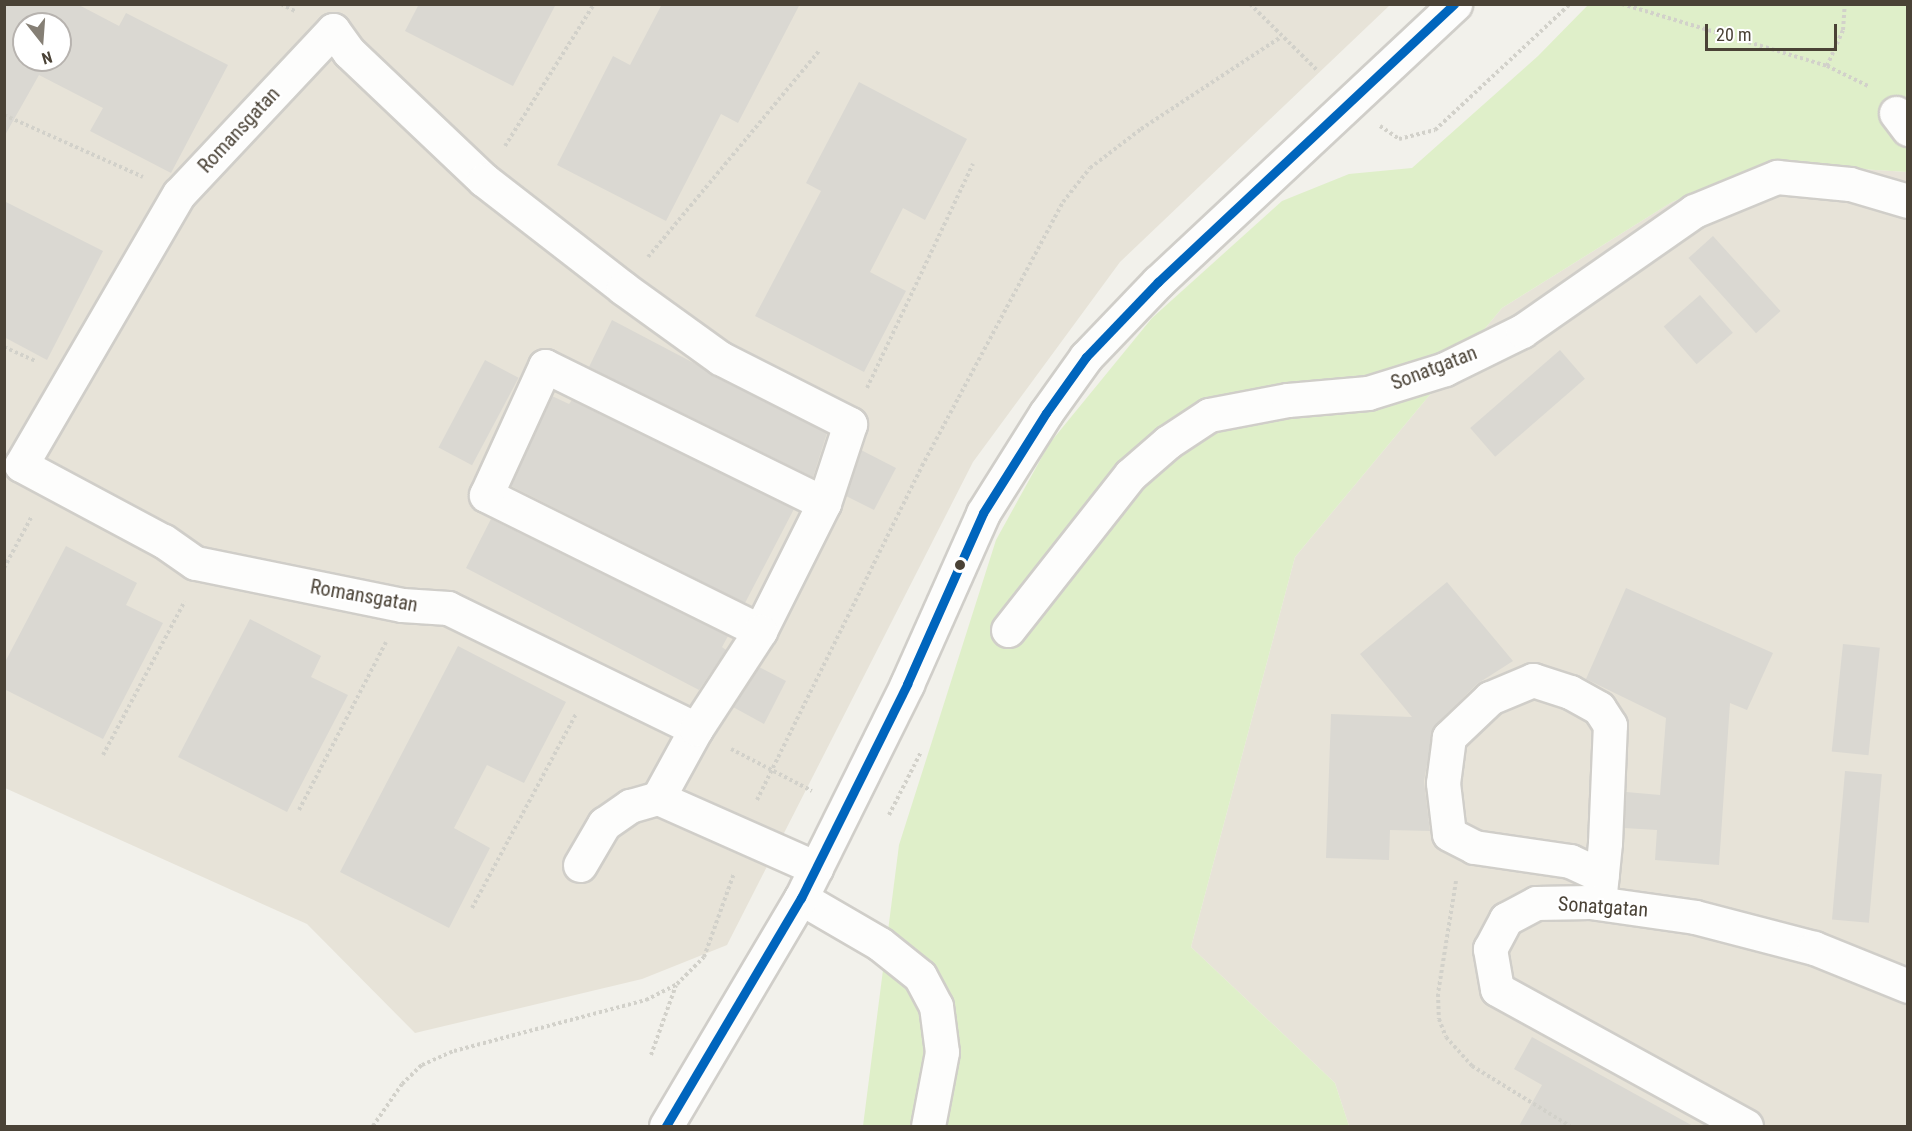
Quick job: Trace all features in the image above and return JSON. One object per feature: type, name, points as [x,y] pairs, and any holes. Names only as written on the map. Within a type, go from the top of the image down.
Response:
[{"type":"street","points":[[666,1126],[801,898],[907,684],[983,513],[1086,357],[1158,282],[1455,4]]},
{"type":"street","name":"Romansgatan","points":[[696,729],[593,682],[448,608],[402,605],[195,563],[163,541],[21,465],[179,194],[333,30],[349,52],[484,180],[623,288],[720,358],[850,424]]},
{"type":"street","name":"Sonatgatan","points":[[1008,630],[1130,475],[1168,442],[1209,415],[1288,400],[1368,393],[1445,369],[1522,331],[1694,212],[1777,177],[1850,184],[1908,201]]},
{"type":"street","points":[[760,632],[486,495],[545,366],[824,503]]},
{"type":"street","points":[[658,798],[696,729],[760,632],[824,503],[850,424]]},
{"type":"street","points":[[1533,680],[1570,692],[1599,708],[1610,725],[1600,889],[1570,861],[1474,847],[1449,834],[1443,783],[1449,736],[1490,698],[1533,680]]},
{"type":"street","points":[[580,866],[604,824],[630,806],[658,798],[816,868]]},
{"type":"street","name":"Sonatgatan","points":[[1746,1126],[1497,989],[1490,949],[1506,919],[1536,903],[1600,889],[1814,948],[1908,986]]},
{"type":"street","points":[[801,898],[880,944],[920,976],[936,1006],[942,1052],[928,1126]]},
{"type":"path","points":[[484,180],[594,4]]},
{"type":"path","points":[[1250,4],[1318,71]]},
{"type":"path","points":[[1375,123],[1399,139],[1435,130],[1570,4]]},
{"type":"path","points":[[1622,4],[1827,66],[1876,91],[1902,121]]},
{"type":"path","points":[[1827,66],[1843,30],[1845,4]]},
{"type":"path","points":[[373,1126],[379,1114],[422,1065],[454,1051],[646,1000],[677,984],[704,957],[721,918],[745,836],[770,771],[922,466],[1063,202],[1090,168],[1141,129],[1281,37]]},
{"type":"path","points":[[623,288],[819,51]]},
{"type":"path","points":[[4,115],[179,194]]},
{"type":"path","points":[[850,424],[973,164]]},
{"type":"path","points":[[4,568],[50,481]]},
{"type":"path","points":[[103,755],[189,594],[195,563]]},
{"type":"path","points":[[299,810],[402,605]]},
{"type":"path","points":[[472,908],[593,682]]},
{"type":"path","points":[[696,729],[770,771],[845,807]]},
{"type":"path","points":[[651,1055],[677,984]]},
{"type":"shaded area","points":[[4,5],[1390,5],[1120,262],[973,462],[727,945],[642,979],[415,1033],[307,924],[5,788]]},
{"type":"shaded area","points":[[1768,163],[1907,172],[1907,1126],[1349,1126],[1335,1083],[1191,947],[1295,557],[1502,308],[1672,202]]},
{"type":"green space","points":[[1588,5],[1907,5],[1907,172],[1768,163],[1672,202],[1502,308],[1295,557],[1191,947],[1335,1083],[1349,1126],[863,1126],[899,845],[996,540],[1049,444],[1152,318],[1282,201],[1349,174],[1412,168],[1538,56]]},
{"type":"building","points":[[4,4],[77,4],[119,26],[126,13],[228,65],[171,173],[90,131],[103,108],[39,75],[4,137]]},
{"type":"building","points":[[419,4],[556,4],[513,86],[405,31]]},
{"type":"building","points":[[662,4],[800,4],[738,123],[721,114],[666,221],[557,165],[613,56],[630,65]]},
{"type":"building","points":[[859,82],[967,139],[925,220],[903,208],[870,272],[906,291],[864,372],[755,316],[821,191],[806,183]]},
{"type":"building","points":[[4,201],[103,251],[47,360],[4,337]]},
{"type":"building","points":[[1713,236],[1781,311],[1756,333],[1688,258]]},
{"type":"building","points":[[1700,295],[1733,333],[1697,364],[1664,326]]},
{"type":"building","points":[[612,320],[827,433],[813,477],[589,367]]},
{"type":"building","points":[[1560,350],[1585,379],[1495,457],[1470,428]]},
{"type":"building","points":[[485,360],[519,378],[472,465],[439,447]]},
{"type":"building","points":[[552,396],[569,404],[572,400],[794,509],[745,603],[511,486]]},
{"type":"building","points":[[861,450],[896,468],[874,510],[846,496]]},
{"type":"building","points":[[491,519],[728,636],[722,647],[726,650],[699,690],[466,568]]},
{"type":"building","points":[[66,546],[137,583],[126,605],[163,623],[103,739],[4,689],[4,664]]},
{"type":"building","points":[[1447,582],[1513,661],[1477,684],[1434,726],[1424,781],[1430,831],[1390,830],[1389,860],[1326,858],[1331,714],[1412,717],[1360,654]]},
{"type":"building","points":[[1626,588],[1773,653],[1747,710],[1730,703],[1719,865],[1655,860],[1657,830],[1624,828],[1626,792],[1660,795],[1666,718],[1586,679]]},
{"type":"building","points":[[250,619],[321,656],[311,677],[348,695],[287,812],[178,757]]},
{"type":"building","points":[[1843,644],[1880,648],[1869,755],[1832,751]]},
{"type":"building","points":[[458,646],[566,702],[524,783],[487,765],[454,828],[490,848],[449,928],[340,872]]},
{"type":"building","points":[[759,667],[786,681],[764,724],[733,707]]},
{"type":"building","points":[[1845,771],[1882,774],[1869,923],[1832,919]]},
{"type":"building","points":[[1532,1037],[1693,1126],[1519,1126],[1542,1085],[1514,1069]]},
{"type":"transit line","points":[[666,1126],[801,898],[907,684],[983,513],[1046,413],[1086,357],[1158,282],[1454,4]]}]
